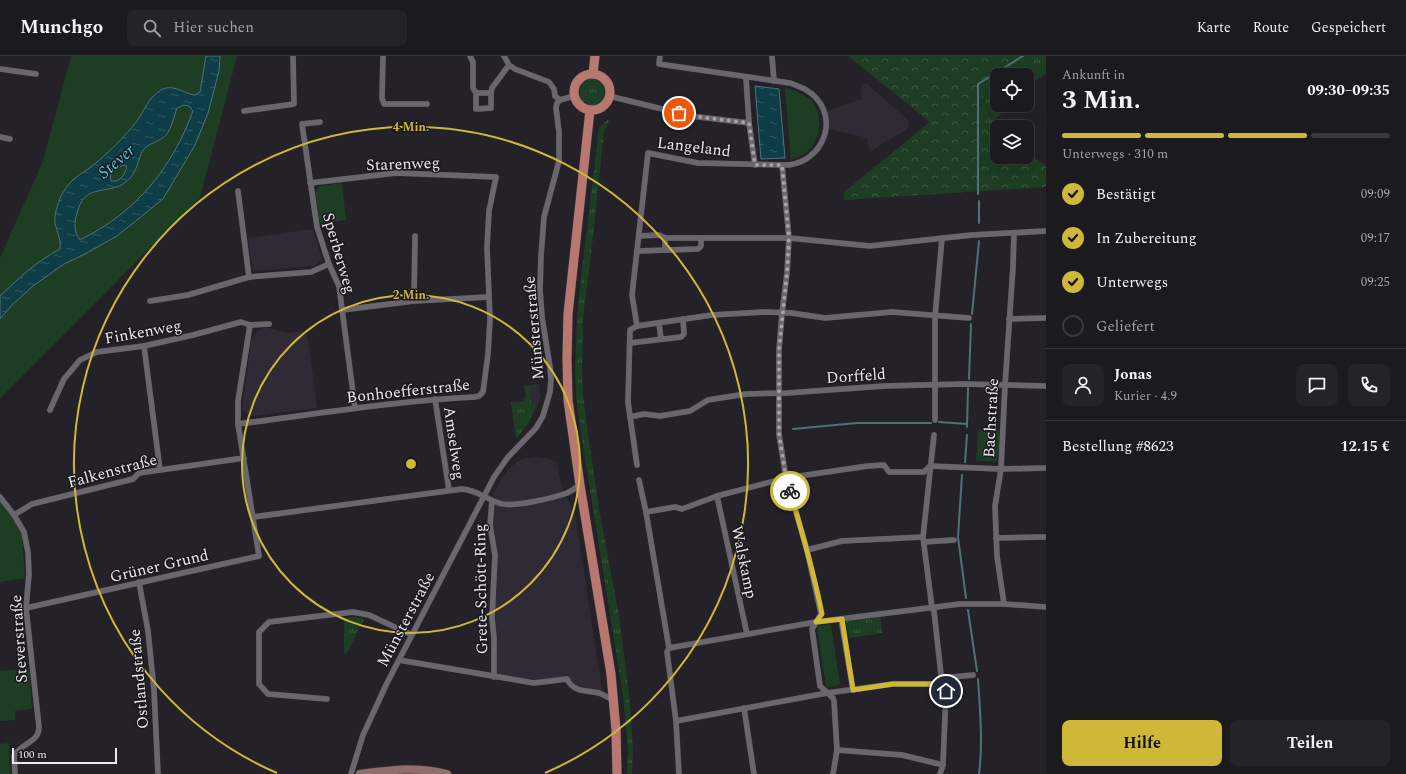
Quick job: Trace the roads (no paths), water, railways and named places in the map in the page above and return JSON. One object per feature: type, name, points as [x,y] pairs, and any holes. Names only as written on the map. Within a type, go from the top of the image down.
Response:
[{"type":"main road","points":[[593,74],[595,56]]},
{"type":"main road","points":[[593,74],[601,76],[606,82],[609,89],[609,96],[602,107],[590,110],[583,108],[577,103],[574,96],[574,90],[578,80],[582,76],[593,74]]},
{"type":"main road","points":[[590,110],[568,314],[568,400],[580,485],[608,653],[614,700],[617,774]]},
{"type":"street","points":[[244,111],[294,104],[293,56]]},
{"type":"street","points":[[383,56],[382,98],[384,104],[426,104]]},
{"type":"street","points":[[470,56],[474,62],[473,88],[476,93],[476,109],[491,108],[492,88],[509,65]]},
{"type":"street","points":[[504,56],[509,65],[515,69],[549,82],[554,88],[555,96],[560,100],[574,96]]},
{"type":"street","name":"Langeland","points":[[639,236],[648,153],[698,163],[791,166],[812,156],[817,151],[825,134],[826,121],[822,106],[812,94],[795,85],[659,64],[660,56]]},
{"type":"street","points":[[772,56],[774,81]]},
{"type":"street","points":[[0,69],[36,74]]},
{"type":"street","name":"Langeland","points":[[746,78],[749,123],[755,165]]},
{"type":"street","points":[[476,93],[491,93]]},
{"type":"street","name":"Langeland","points":[[609,96],[691,116],[749,123]]},
{"type":"street","name":"Münsterstraße","points":[[351,774],[363,735],[374,710],[494,476],[508,457],[536,428],[543,416],[550,392],[551,380],[542,317],[540,290],[541,256],[544,217],[558,161],[559,132],[556,108],[557,103],[560,100]]},
{"type":"street","name":"Sperberweg","points":[[320,122],[302,124],[317,227],[329,264],[339,286],[355,408]]},
{"type":"street","points":[[0,137],[10,139]]},
{"type":"street","points":[[782,165],[789,238],[779,350],[779,434],[786,478],[807,550],[822,614],[812,629],[820,686],[833,698],[834,701],[837,750],[833,774]]},
{"type":"street","name":"Starenweg","points":[[310,183],[396,174],[496,176]]},
{"type":"street","name":"Bonhoefferstraße","points":[[238,424],[355,408],[435,399],[474,397],[481,395],[484,385],[488,354],[490,319],[486,248],[489,211],[496,176]]},
{"type":"street","points":[[238,191],[249,277]]},
{"type":"street","points":[[637,326],[632,295],[639,236],[659,235],[665,238],[789,238],[870,246],[980,234],[1046,231]]},
{"type":"street","name":"Bachstraße","points":[[1004,604],[997,556],[995,506],[1001,470],[1014,233]]},
{"type":"street","points":[[414,300],[415,236]]},
{"type":"street","points":[[665,238],[666,250]]},
{"type":"street","points":[[637,251],[698,249],[701,246],[701,238]]},
{"type":"street","points":[[935,420],[935,317],[942,238]]},
{"type":"street","points":[[150,302],[188,295],[249,277],[311,272],[329,264]]},
{"type":"street","points":[[342,310],[414,300],[488,297]]},
{"type":"street","points":[[637,465],[628,402],[630,330],[637,326],[712,315],[765,312],[825,318],[892,312],[935,317],[969,318]]},
{"type":"street","points":[[1009,319],[1046,318]]},
{"type":"street","points":[[630,343],[681,337],[684,334],[683,319]]},
{"type":"street","name":"Finkenweg","points":[[50,410],[64,379],[80,360],[96,352],[144,346],[241,322],[250,325],[269,324]]},
{"type":"street","points":[[659,323],[661,339]]},
{"type":"street","name":"Grüner Grund","points":[[26,608],[259,556],[238,424],[238,401],[250,325]]},
{"type":"street","points":[[144,346],[160,470]]},
{"type":"street","name":"Dorffeld","points":[[630,417],[644,414],[660,416],[690,411],[708,400],[746,394],[934,384],[1046,386]]},
{"type":"street","name":"Amselweg","points":[[435,399],[448,490]]},
{"type":"street","points":[[934,435],[924,539],[942,681],[946,691],[943,765],[940,774]]},
{"type":"street","name":"Falkenstraße","points":[[14,514],[32,504],[134,479],[139,473],[244,458]]},
{"type":"street","points":[[646,512],[675,507],[682,508],[718,496],[786,478],[868,466],[884,465],[889,472],[924,472],[930,466],[1001,470],[1046,468]]},
{"type":"street","points":[[639,480],[646,512],[669,648],[667,652],[676,720],[679,774]]},
{"type":"street","name":"Grete-Schött-Ring","points":[[484,495],[492,501],[501,504],[514,504],[554,497],[568,492],[580,485]]},
{"type":"street","points":[[253,517],[448,490],[470,489],[484,495]]},
{"type":"street","name":"Walskamp","points":[[718,496],[746,634]]},
{"type":"street","name":"Steverstraße","points":[[0,497],[14,514],[24,532],[28,552],[26,608],[39,732],[36,738],[22,746],[14,756],[15,774]]},
{"type":"street","name":"Grete-Schött-Ring","points":[[492,501],[490,525],[495,555],[492,618],[494,638],[494,677]]},
{"type":"street","points":[[996,538],[1046,537]]},
{"type":"street","points":[[807,550],[842,541],[924,539],[954,540]]},
{"type":"street","name":"Ostlandstraße","points":[[139,582],[148,631],[154,690],[158,774]]},
{"type":"street","points":[[669,648],[816,622],[960,604],[1004,604],[1046,607]]},
{"type":"street","points":[[327,699],[268,694],[259,684],[259,632],[269,622],[353,612],[369,615],[412,635]]},
{"type":"street","points":[[842,619],[853,690]]},
{"type":"street","name":"Grete-Schött-Ring","points":[[399,660],[534,683],[567,679],[570,686],[601,694],[614,700]]},
{"type":"street","points":[[676,720],[827,693],[893,684],[942,681],[973,675]]},
{"type":"street","points":[[744,708],[754,774]]},
{"type":"street","points":[[837,750],[902,755],[943,765]]},
{"type":"street","points":[[360,774],[409,769],[434,771],[447,774]]},
{"type":"water","name":"Stever","points":[[206,56],[220,56],[219,71],[208,113],[195,145],[163,199],[117,236],[64,264],[33,286],[11,306],[0,319],[0,296],[36,264],[60,249],[55,223],[56,209],[61,196],[70,183],[97,162],[121,140],[137,121],[150,100],[161,90],[165,88],[174,88],[195,95],[200,92]],"holes":[[[184,105],[189,106],[193,111],[174,152],[149,187],[135,202],[118,216],[100,229],[80,240],[76,232],[75,220],[80,205],[85,197],[92,193],[124,184],[135,171],[144,149],[167,134],[172,125],[177,108]],[[125,165],[127,167],[121,178],[111,181],[110,178],[112,172],[116,168]]]},
{"type":"water","points":[[755,86],[779,89],[785,158],[761,159]]},
{"type":"waterway","points":[[978,194],[978,84],[1023,56]]},
{"type":"waterway","points":[[979,201],[979,223]]},
{"type":"waterway","points":[[972,314],[979,241]]},
{"type":"waterway","points":[[969,379],[971,324]]},
{"type":"waterway","points":[[967,427],[968,388]]},
{"type":"waterway","points":[[939,422],[967,424]]},
{"type":"waterway","points":[[793,429],[857,423],[931,423]]},
{"type":"waterway","points":[[965,462],[967,435]]},
{"type":"waterway","points":[[962,475],[958,537],[966,598]]},
{"type":"waterway","points":[[968,610],[977,671]]},
{"type":"waterway","points":[[978,679],[981,738],[979,774]]}]
